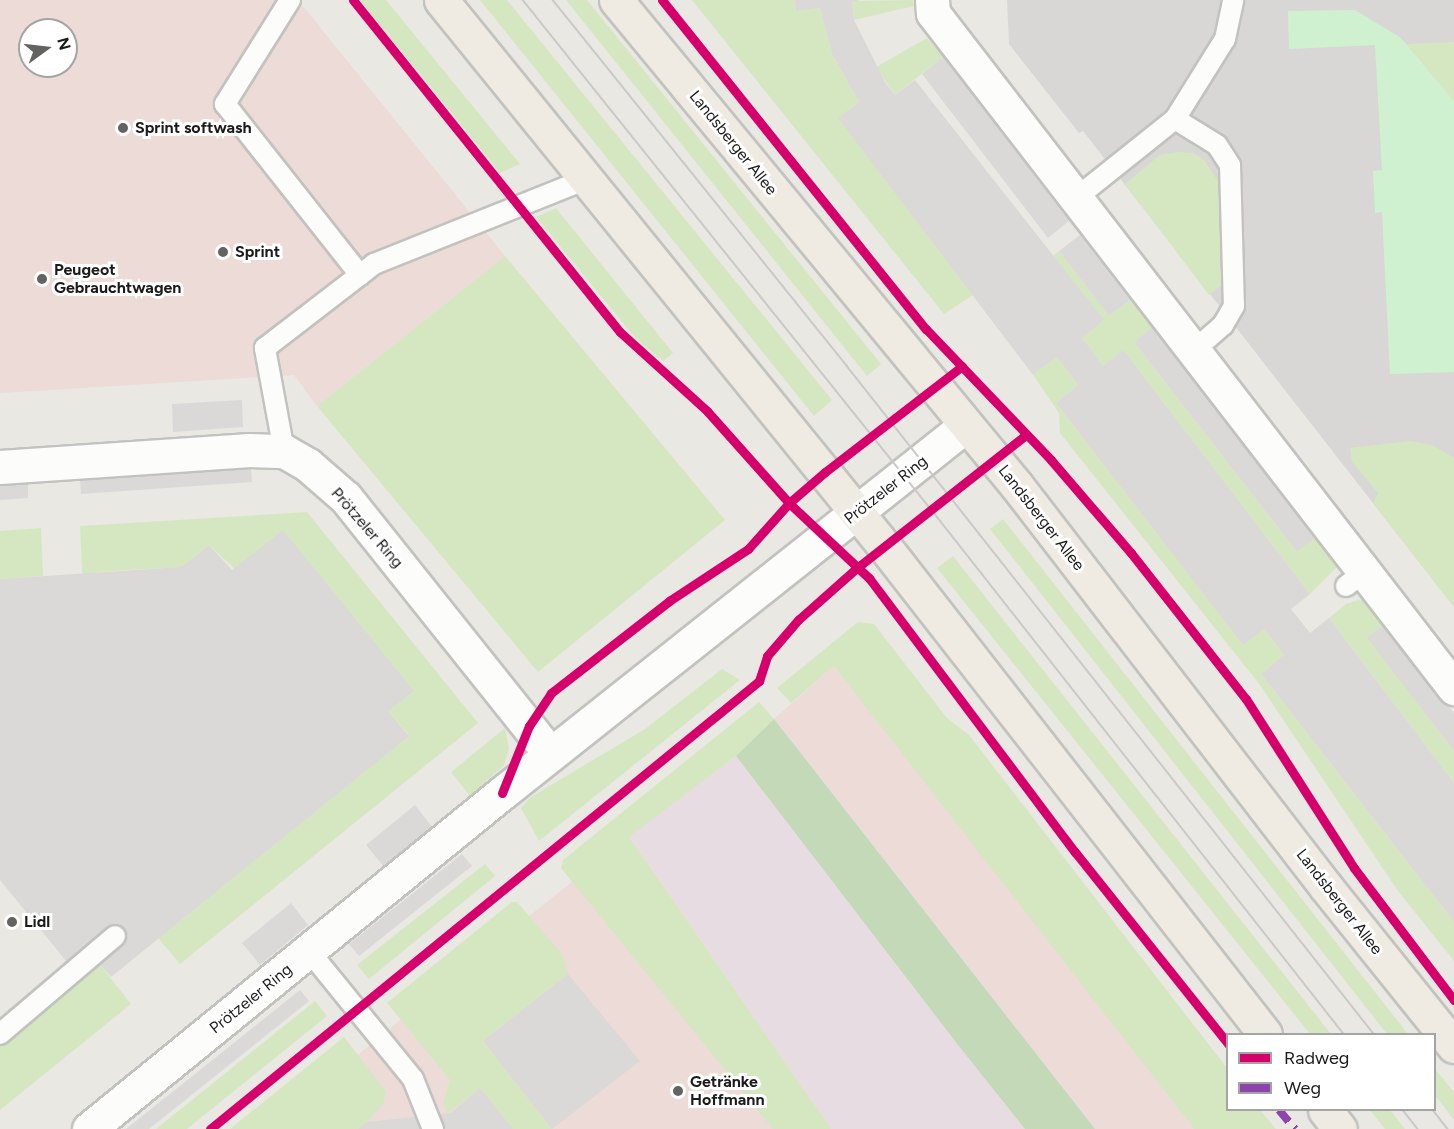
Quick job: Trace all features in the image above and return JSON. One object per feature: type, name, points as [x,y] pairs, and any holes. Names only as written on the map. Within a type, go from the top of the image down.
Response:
[{"type":"main road","points":[[441,0],[857,513],[1263,1033]]},
{"type":"main road","name":"Landsberger Allee","points":[[616,0],[965,426],[1017,486],[1326,887],[1454,1046]]},
{"type":"main road","points":[[1325,1111],[1340,1129]]},
{"type":"street","points":[[932,0],[933,13],[1196,349],[1356,579],[1454,688]]},
{"type":"street","name":"Prötzeler Ring","points":[[89,1129],[550,754],[965,426]]},
{"type":"street","name":"Prötzeler Ring","points":[[0,467],[249,450],[284,451],[309,465],[346,498],[550,754]]},
{"type":"lane","points":[[290,0],[225,104],[360,275]]},
{"type":"lane","points":[[1076,198],[1175,119],[1225,39],[1233,0]]},
{"type":"lane","points":[[1175,119],[1217,145],[1230,165],[1234,306],[1223,325],[1196,349]]},
{"type":"lane","points":[[284,451],[265,348],[374,264],[586,179]]},
{"type":"lane","points":[[0,1034],[115,936]]},
{"type":"lane","points":[[309,951],[413,1079],[433,1129]]},
{"type":"shaded area","points":[[0,0],[298,0],[505,256],[317,406],[294,375],[0,393]]},
{"type":"shaded area","points":[[794,0],[860,0],[852,2],[854,20],[885,82],[895,95],[915,80],[1104,320],[1082,338],[1103,366],[1123,350],[1310,594],[1291,609],[1310,633],[1329,618],[1454,783],[1454,922],[1261,674],[1284,655],[1264,629],[1243,645],[1056,403],[1078,385],[1057,357],[1033,375],[838,118],[859,102],[832,54],[820,8],[796,11]]},
{"type":"shaded area","points":[[1007,0],[1454,0],[1454,607],[1083,131],[1079,133],[1009,44]]},
{"type":"shaded area","points":[[943,57],[1069,221],[1048,238],[922,74]]},
{"type":"shaded area","points":[[1080,235],[1130,300],[1109,316],[1059,251]]},
{"type":"shaded area","points":[[1152,327],[1315,538],[1297,552],[1134,342]]},
{"type":"shaded area","points":[[242,400],[243,427],[173,432],[172,404]]},
{"type":"shaded area","points":[[251,469],[252,482],[81,494],[80,480]]},
{"type":"shaded area","points":[[28,484],[28,498],[0,500],[0,486]]},
{"type":"shaded area","points":[[283,530],[414,691],[388,711],[409,736],[111,977],[98,962],[80,978],[0,880],[0,579],[181,567],[209,545],[232,570]]},
{"type":"shaded area","points":[[1385,624],[1454,713],[1454,751],[1367,638]]},
{"type":"shaded area","points":[[834,666],[883,724],[1194,1129],[1095,1129],[774,719]]},
{"type":"shaded area","points":[[736,756],[1025,1129],[831,1129],[629,836]]},
{"type":"shaded area","points":[[415,805],[432,827],[384,867],[366,845]]},
{"type":"shaded area","points":[[629,836],[831,1129],[267,1129],[414,1009]]},
{"type":"shaded area","points":[[462,854],[472,866],[359,956],[349,944]]},
{"type":"shaded area","points":[[291,903],[308,925],[260,965],[242,943]]},
{"type":"shaded area","points":[[568,974],[640,1061],[552,1129],[483,1041]]},
{"type":"shaded area","points":[[300,990],[309,1001],[149,1129],[126,1129]]},
{"type":"shaded area","points":[[480,1088],[513,1129],[358,1129],[367,1122],[451,1113]]},
{"type":"green space","points":[[360,0],[386,0],[520,164],[500,173]]},
{"type":"green space","points":[[480,0],[507,0],[832,400],[814,416]]},
{"type":"green space","points":[[566,0],[587,0],[881,364],[867,376]]},
{"type":"green space","points":[[692,0],[794,0],[796,11],[820,8],[832,54],[859,102],[839,118],[973,295],[944,314]]},
{"type":"green space","points":[[913,0],[914,6],[854,20],[852,1]]},
{"type":"green space","points":[[1355,10],[1401,38],[1454,101],[1454,372],[1390,374],[1382,212],[1375,213],[1373,171],[1382,170],[1375,45],[1289,49],[1288,11]]},
{"type":"green space","points":[[927,38],[943,57],[895,95],[876,67]]},
{"type":"green space","points":[[1454,42],[1454,101],[1406,44]]},
{"type":"green space","points":[[1178,152],[1193,153],[1204,160],[1219,183],[1224,283],[1209,295],[1125,184],[1160,155]]},
{"type":"green space","points":[[556,208],[673,353],[663,361],[636,339],[536,217]]},
{"type":"green space","points":[[1059,251],[1109,316],[1130,300],[1152,327],[1134,342],[1297,552],[1315,538],[1338,566],[1310,594],[1123,351],[1103,366],[1081,338],[1103,320],[1053,256]]},
{"type":"green space","points":[[505,256],[725,520],[538,672],[317,406]]},
{"type":"green space","points":[[1057,357],[1078,385],[1056,403],[1243,644],[1264,629],[1285,655],[1261,674],[1454,922],[1454,961],[1398,891],[1260,685],[1060,433],[1059,413],[1033,375]]},
{"type":"green space","points":[[1410,441],[1432,445],[1454,458],[1454,607],[1373,503],[1378,493],[1352,462],[1350,448]]},
{"type":"green space","points":[[307,512],[478,723],[180,964],[140,916],[168,931],[409,735],[388,711],[209,545],[181,567],[97,572],[84,607],[80,526]]},
{"type":"green space","points":[[1003,519],[1407,1033],[1386,1033],[990,529]]},
{"type":"green space","points":[[41,528],[43,576],[0,579],[0,531]]},
{"type":"green space","points":[[953,556],[1330,1033],[1309,1033],[937,568]]},
{"type":"green space","points":[[1368,597],[1385,624],[1368,638],[1454,751],[1454,783],[1329,618],[1346,604]]},
{"type":"green space","points":[[858,622],[874,624],[947,718],[969,735],[1226,1067],[1226,1111],[1261,1111],[1276,1129],[1194,1129],[834,666],[791,703],[777,688]]},
{"type":"green space","points":[[722,669],[740,680],[539,841],[521,808],[531,797],[645,729]]},
{"type":"green space","points":[[759,702],[774,719],[736,756],[629,837],[831,1129],[773,1129],[561,868],[563,860]]},
{"type":"green space","points":[[774,719],[1095,1129],[1025,1129],[958,1045],[736,756]]},
{"type":"green space","points":[[505,728],[509,749],[504,765],[470,796],[451,772]]},
{"type":"green space","points":[[485,864],[495,876],[369,979],[357,965]]},
{"type":"green space","points":[[512,902],[517,902],[562,954],[568,974],[483,1041],[552,1129],[513,1129],[480,1089],[447,1113],[443,1103],[450,1080],[387,1003]]},
{"type":"green space","points":[[98,962],[131,1004],[0,1110],[0,1045]]},
{"type":"green space","points":[[315,1001],[327,1016],[187,1129],[156,1129]]},
{"type":"green space","points":[[344,1037],[386,1092],[383,1104],[367,1122],[358,1129],[230,1129]]},
{"type":"green space","points":[[1436,1070],[1454,1092],[1454,1120],[1436,1096]]},
{"type":"green space","points":[[1371,1111],[1391,1111],[1405,1129],[1385,1129]]},
{"type":"tram line","points":[[523,0],[931,509],[1343,1033]]},
{"type":"tram line","points":[[553,0],[847,366],[1373,1033]]},
{"type":"tram line","points":[[1404,1111],[1418,1129]]},
{"type":"tram line","points":[[1434,1111],[1448,1129]]},
{"type":"marked path","points":[[1280,1111],[1295,1129]]},
{"type":"cycle path","points":[[353,0],[620,332],[707,411],[789,503],[869,578],[1075,852],[1226,1041]]},
{"type":"cycle path","points":[[662,0],[926,329],[1051,460],[1131,553],[1246,699],[1354,868],[1454,1000]]},
{"type":"cycle path","points":[[502,793],[529,726],[551,693],[669,601],[748,549],[789,503],[825,472],[962,366]]},
{"type":"cycle path","points":[[210,1129],[759,681],[767,656],[798,620],[858,567],[1026,435]]},
{"type":"place","name":"Sprint softwash","points":[[123,128]]},
{"type":"place","name":"Sprint","points":[[223,252]]},
{"type":"place","name":"Peugeot Gebrauchtwagen","points":[[42,279]]},
{"type":"place","name":"Lidl","points":[[12,922]]},
{"type":"place","name":"Getränke Hoffmann","points":[[678,1091]]}]
